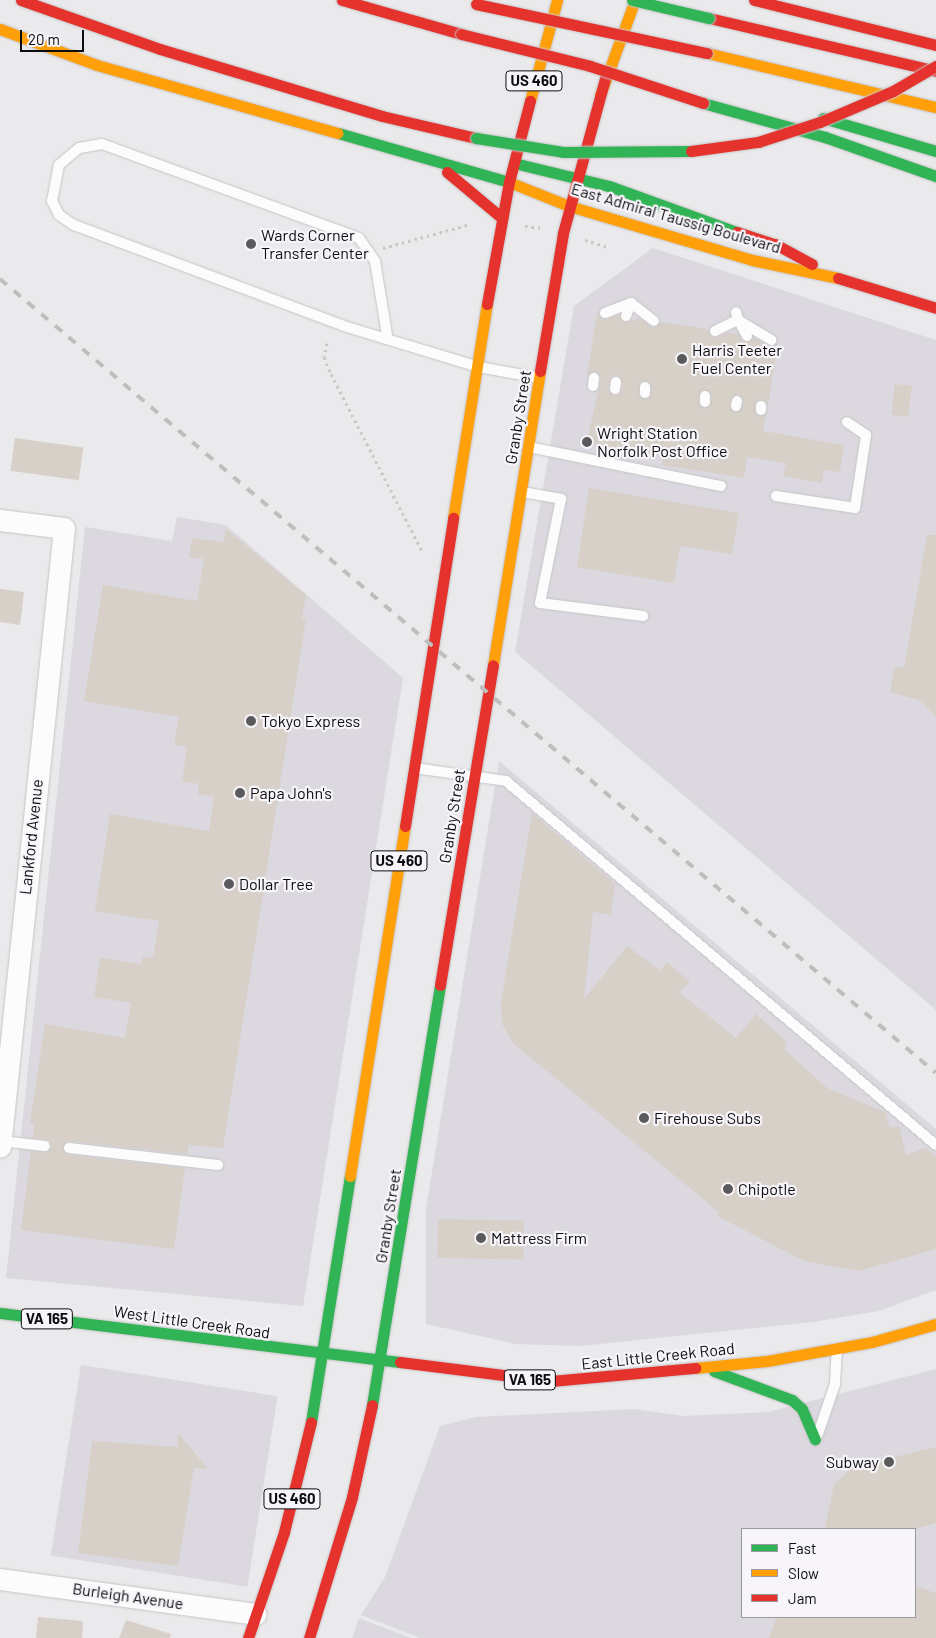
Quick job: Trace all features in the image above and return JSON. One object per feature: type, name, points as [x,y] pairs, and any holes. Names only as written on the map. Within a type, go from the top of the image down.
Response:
[{"type":"main road","points":[[21,0],[160,49],[382,116],[476,138],[562,152],[709,150],[758,142],[820,122],[893,91],[936,66]]},
{"type":"main road","points":[[342,0],[461,34],[590,66],[703,103],[825,137],[936,176]]},
{"type":"main road","points":[[461,0],[707,53],[936,107]]},
{"type":"main road","name":"US 460","points":[[248,1638],[305,1452],[323,1356],[413,768],[502,218],[509,182],[557,0]]},
{"type":"main road","name":"Granby Street","points":[[309,1638],[352,1497],[380,1363],[569,206],[627,0]]},
{"type":"main road","points":[[600,95],[633,0],[936,71]]},
{"type":"main road","points":[[754,0],[936,44]]},
{"type":"main road","name":"East Admiral Taussig Boulevard","points":[[0,29],[97,65],[509,182],[569,206],[752,260],[836,277],[936,308]]},
{"type":"main road","points":[[590,66],[678,80]]},
{"type":"main road","points":[[799,112],[936,151]]},
{"type":"main road","points":[[423,157],[477,192],[502,218]]},
{"type":"main road","name":"East Admiral Taussig Boulevard","points":[[514,163],[577,178],[775,244],[836,277]]},
{"type":"main road","name":"West Little Creek Road","points":[[0,1313],[380,1363]]},
{"type":"main road","name":"East Little Creek Road","points":[[380,1363],[551,1381],[707,1368],[837,1349],[936,1324]]},
{"type":"main road","points":[[707,1368],[785,1394],[802,1410],[816,1439]]},
{"type":"street","name":"Lankford Avenue","points":[[0,520],[64,528],[8,986],[0,1147]]},
{"type":"street","name":"Burleigh Avenue","points":[[0,1579],[256,1614]]},
{"type":"lane","points":[[388,336],[375,261],[359,238],[102,144],[79,148],[59,165],[52,201],[59,215],[74,225],[347,327],[388,336],[479,367],[540,378]]},
{"type":"lane","points":[[605,313],[631,303]]},
{"type":"lane","points":[[626,316],[631,303]]},
{"type":"lane","points":[[631,303],[654,321]]},
{"type":"lane","points":[[715,330],[737,316]]},
{"type":"lane","points":[[737,316],[747,336]]},
{"type":"lane","points":[[737,316],[771,340]]},
{"type":"lane","points":[[776,496],[855,508],[866,435],[847,422]]},
{"type":"lane","points":[[529,447],[721,486]]},
{"type":"lane","points":[[522,492],[560,499],[540,603],[643,616]]},
{"type":"lane","points":[[413,768],[506,780],[936,1145]]},
{"type":"lane","points":[[1,1141],[45,1146]]},
{"type":"lane","points":[[69,1148],[218,1165]]},
{"type":"lane","points":[[816,1439],[835,1384],[837,1349]]},
{"type":"path","points":[[327,343],[324,356],[330,374],[424,554]]},
{"type":"shaded area","points":[[653,248],[936,340],[936,1010],[515,652],[574,306]]},
{"type":"shaded area","points":[[177,517],[226,525],[403,678],[303,1306],[6,1278],[85,527],[172,541]]},
{"type":"shaded area","points":[[499,761],[936,1129],[936,1290],[879,1311],[813,1322],[580,1346],[516,1344],[426,1324],[426,1209]]},
{"type":"shaded area","points":[[81,1365],[278,1396],[247,1587],[51,1556]]},
{"type":"shaded area","points":[[936,1369],[936,1638],[420,1638],[361,1615],[385,1577],[440,1426],[476,1417],[634,1409],[684,1416],[768,1412]]},
{"type":"shaded area","points":[[359,1618],[411,1638],[352,1638]]},
{"type":"building","points":[[597,312],[603,320],[619,315],[624,323],[640,318],[653,328],[661,322],[708,329],[714,338],[728,333],[738,334],[744,342],[754,337],[770,347],[778,341],[768,405],[757,400],[755,413],[766,414],[763,431],[844,445],[840,472],[824,470],[822,483],[783,476],[786,463],[747,457],[744,478],[662,465],[664,456],[586,444],[601,379],[595,371],[587,377]],"holes":[[[616,375],[623,383],[621,393],[615,396],[608,388],[610,378]],[[641,381],[651,384],[648,399],[639,396]],[[702,390],[712,396],[705,409],[698,402]],[[738,394],[744,402],[735,413],[729,405]]]},
{"type":"building","points":[[895,384],[912,386],[908,417],[891,415]]},
{"type":"building","points":[[15,438],[83,448],[79,480],[10,471]]},
{"type":"building","points":[[589,488],[739,513],[732,554],[680,546],[674,583],[577,567]]},
{"type":"building","points":[[226,529],[306,595],[302,619],[306,619],[223,1148],[188,1145],[187,1154],[70,1141],[63,1144],[68,1155],[185,1168],[174,1249],[21,1230],[31,1151],[47,1152],[52,1147],[49,1140],[33,1138],[34,1124],[30,1123],[45,1024],[125,1038],[131,1003],[94,997],[100,958],[141,964],[143,957],[153,958],[159,921],[95,911],[110,814],[209,831],[214,797],[198,794],[199,784],[182,781],[187,747],[174,745],[179,717],[84,701],[103,585],[197,601],[204,559],[189,557],[192,538],[224,542]]},
{"type":"building","points":[[927,535],[936,535],[936,716],[919,700],[890,692],[895,666],[904,668]]},
{"type":"building","points":[[0,589],[24,592],[20,625],[0,622]]},
{"type":"building","points":[[532,813],[615,884],[611,915],[593,912],[584,999],[627,946],[660,970],[667,962],[690,982],[679,992],[736,1038],[756,1014],[787,1042],[784,1049],[827,1088],[885,1112],[890,1128],[899,1126],[906,1155],[926,1148],[936,1156],[936,1249],[859,1271],[804,1261],[717,1216],[719,1212],[514,1044],[502,1024],[501,1002]]},
{"type":"building","name":"Mattress Firm","points":[[438,1219],[524,1221],[523,1259],[437,1258]]},
{"type":"building","points":[[178,1433],[208,1469],[194,1468],[178,1566],[78,1553],[92,1441],[178,1447]]},
{"type":"building","points":[[936,1447],[936,1523],[916,1529],[825,1528],[834,1484],[862,1459],[869,1463]]},
{"type":"building","points":[[916,1586],[936,1593],[936,1638],[769,1638],[777,1618],[916,1618]]},
{"type":"building","points":[[38,1617],[83,1621],[82,1638],[36,1638]]},
{"type":"building","points":[[126,1620],[171,1634],[170,1638],[119,1638]]},
{"type":"railway","points":[[0,279],[936,1073]]},
{"type":"traffic: fast","points":[[632,0],[709,18]]},
{"type":"traffic: fast","points":[[703,103],[825,137],[936,176]]},
{"type":"traffic: fast","points":[[823,118],[936,151]]},
{"type":"traffic: fast","points":[[338,133],[509,182]]},
{"type":"traffic: fast","points":[[476,138],[563,152],[691,151]]},
{"type":"traffic: fast","points":[[514,163],[609,186],[737,232]]},
{"type":"traffic: fast","points":[[372,1405],[440,985]]},
{"type":"traffic: fast","points":[[311,1422],[350,1176]]},
{"type":"traffic: fast","points":[[0,1313],[400,1362]]},
{"type":"traffic: fast","points":[[714,1371],[792,1400],[802,1409],[815,1439]]},
{"type":"traffic: slow","points":[[530,101],[557,0]]},
{"type":"traffic: slow","points":[[600,95],[635,0]]},
{"type":"traffic: slow","points":[[0,29],[97,65],[338,133]]},
{"type":"traffic: slow","points":[[707,53],[936,107]]},
{"type":"traffic: slow","points":[[509,182],[569,206],[752,260],[838,278]]},
{"type":"traffic: slow","points":[[453,518],[487,304]]},
{"type":"traffic: slow","points":[[493,665],[540,371]]},
{"type":"traffic: slow","points":[[350,1176],[405,826]]},
{"type":"traffic: slow","points":[[695,1368],[767,1361],[872,1342],[936,1324]]},
{"type":"traffic: jam","points":[[21,0],[160,49],[382,116],[476,138]]},
{"type":"traffic: jam","points":[[342,0],[461,34]]},
{"type":"traffic: jam","points":[[754,0],[936,45]]},
{"type":"traffic: jam","points":[[476,4],[707,53]]},
{"type":"traffic: jam","points":[[709,18],[936,71]]},
{"type":"traffic: jam","points":[[461,34],[590,66],[703,103]]},
{"type":"traffic: jam","points":[[691,151],[758,142],[820,122],[893,91],[936,66]]},
{"type":"traffic: jam","points":[[540,371],[563,233],[607,71]]},
{"type":"traffic: jam","points":[[487,304],[509,182],[530,101]]},
{"type":"traffic: jam","points":[[447,172],[502,218]]},
{"type":"traffic: jam","points":[[737,232],[775,244],[812,264]]},
{"type":"traffic: jam","points":[[838,278],[936,308]]},
{"type":"traffic: jam","points":[[405,826],[453,518]]},
{"type":"traffic: jam","points":[[440,985],[493,665]]},
{"type":"traffic: jam","points":[[400,1362],[551,1381],[695,1368]]},
{"type":"traffic: jam","points":[[309,1638],[352,1497],[372,1405]]},
{"type":"traffic: jam","points":[[248,1638],[284,1532],[311,1422]]},
{"type":"place","name":"Wards Corner Transfer Center","points":[[251,244]]},
{"type":"place","name":"Harris Teeter Fuel Center","points":[[682,359]]},
{"type":"place","name":"Wright Station Norfolk Post Office","points":[[587,442]]},
{"type":"place","name":"Tokyo Express","points":[[251,721]]},
{"type":"place","name":"Papa John's","points":[[240,793]]},
{"type":"place","name":"Dollar Tree","points":[[229,884]]},
{"type":"place","name":"Firehouse Subs","points":[[644,1118]]},
{"type":"place","name":"Chipotle","points":[[728,1189]]},
{"type":"place","name":"Mattress Firm","points":[[481,1238]]},
{"type":"place","name":"Subway","points":[[889,1462]]}]
